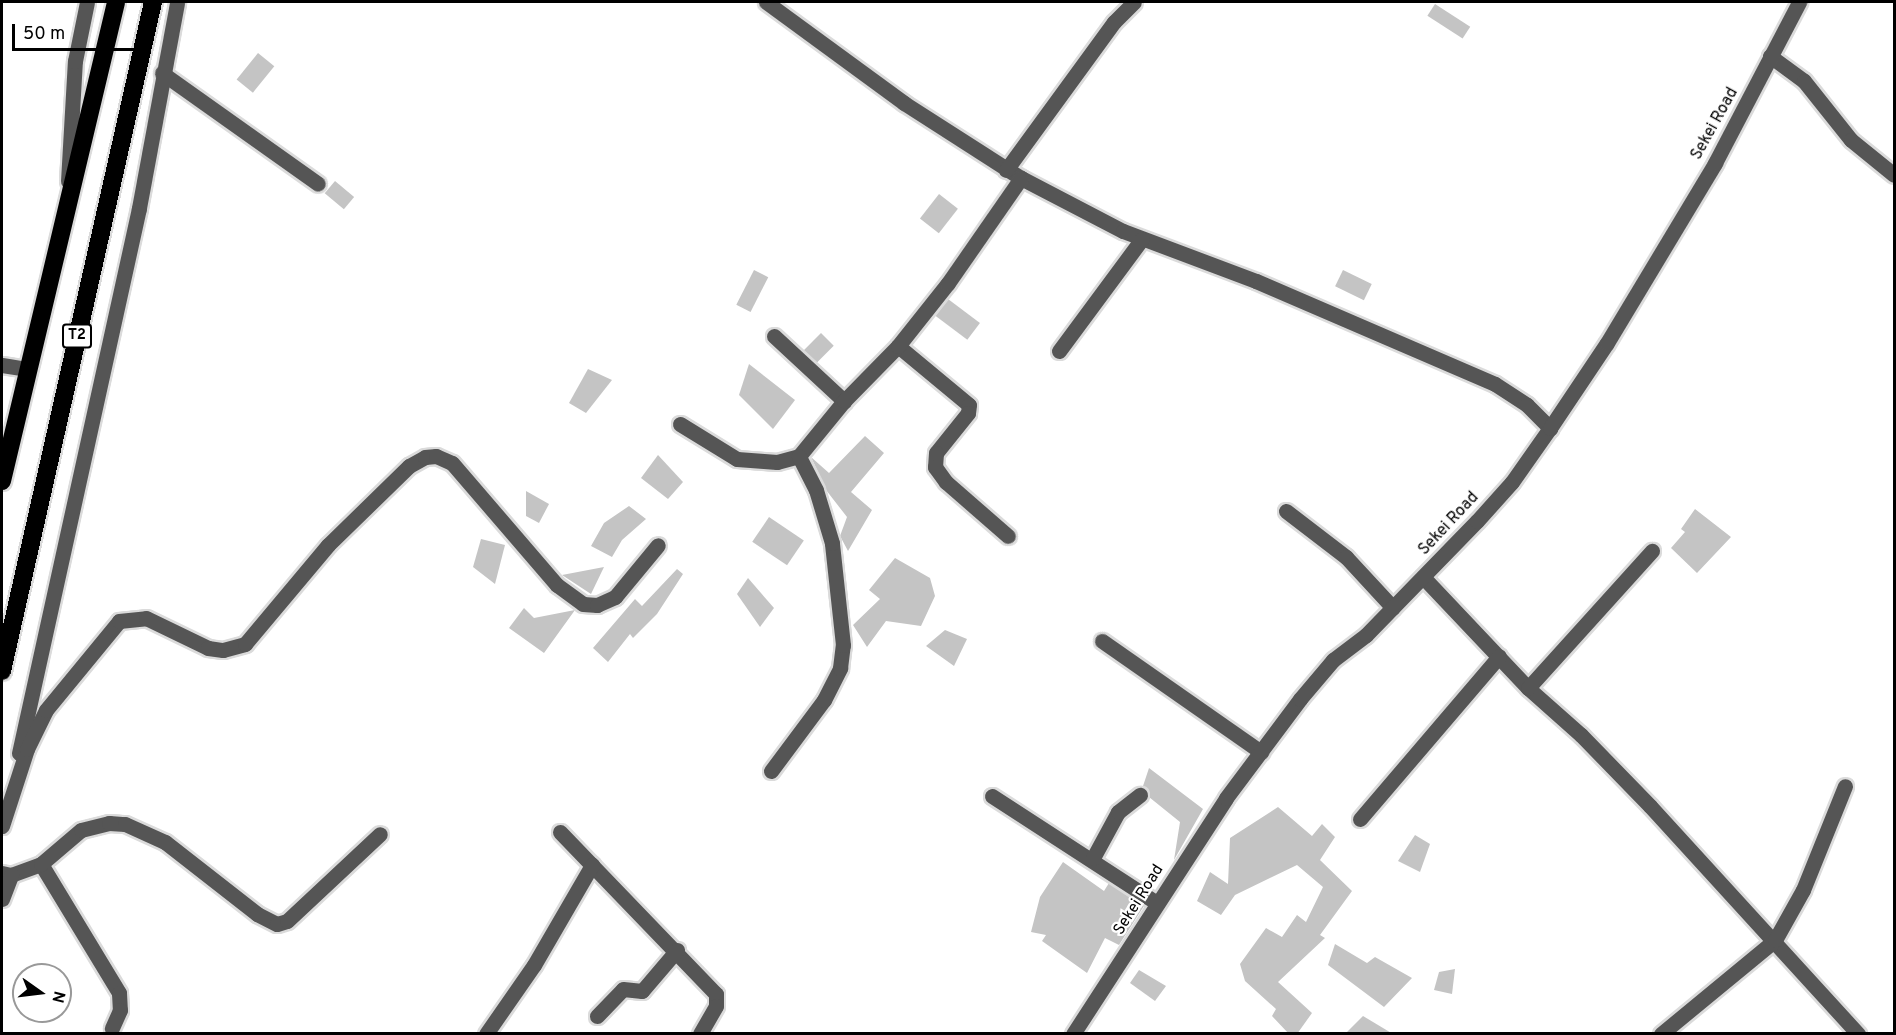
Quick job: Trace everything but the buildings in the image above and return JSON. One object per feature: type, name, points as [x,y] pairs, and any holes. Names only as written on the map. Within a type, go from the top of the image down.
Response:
[{"type":"highway","name":"T2","points":[[2,481],[116,2]]},
{"type":"highway","name":"T2","points":[[2,671],[153,2]]},
{"type":"street","points":[[66,210],[75,61],[87,2]]},
{"type":"street","points":[[8,805],[139,208],[162,73],[177,2]]},
{"type":"street","points":[[766,2],[904,103],[1006,170],[1142,239],[1276,289],[1495,384],[1527,405],[1551,428]]},
{"type":"street","points":[[1006,170],[1114,22],[1134,2]]},
{"type":"street","name":"Sekei Road","points":[[1073,1034],[1157,903],[1261,752],[1333,660],[1393,608],[1423,577],[1512,482],[1551,428],[1607,343],[1715,163],[1799,2]]},
{"type":"street","points":[[1770,56],[1804,81],[1851,140],[1894,175]]},
{"type":"street","points":[[162,73],[318,184]]},
{"type":"street","points":[[680,424],[737,459],[777,462],[799,456],[844,400],[898,346],[948,283],[1021,178]]},
{"type":"street","points":[[1059,351],[1142,239]]},
{"type":"street","points":[[774,336],[844,400]]},
{"type":"street","points":[[898,346],[969,405],[968,413],[936,453],[935,467],[946,482],[1008,536]]},
{"type":"street","points":[[2,365],[28,369]]},
{"type":"street","points":[[2,826],[27,749],[46,710],[119,621],[146,618],[208,648],[233,649],[244,644],[328,545],[409,466],[425,457],[436,456],[452,463],[557,585],[582,604],[597,605],[615,597],[658,545]]},
{"type":"street","points":[[771,771],[824,700],[840,668],[843,645],[832,543],[816,490],[799,456]]},
{"type":"street","points":[[1287,511],[1346,557],[1393,608]]},
{"type":"street","points":[[1528,688],[1652,551]]},
{"type":"street","points":[[1423,577],[1528,688],[1581,735],[1775,940],[1858,1034]]},
{"type":"street","points":[[1102,641],[1261,752]]},
{"type":"street","points":[[1360,819],[1500,656]]},
{"type":"street","points":[[1661,1034],[1775,940],[1803,891],[1845,786]]},
{"type":"street","points":[[1093,858],[1118,812],[1140,795]]},
{"type":"street","points":[[992,796],[1093,858],[1157,903]]},
{"type":"street","points":[[2,899],[6,874],[41,864],[81,830],[109,823],[125,824],[165,843],[257,914],[277,924],[287,921],[380,834]]},
{"type":"street","points":[[560,832],[677,950],[717,998],[700,1034]]},
{"type":"street","points":[[41,864],[119,993],[120,1010],[112,1028]]},
{"type":"street","points":[[486,1034],[534,965],[592,865]]},
{"type":"street","points":[[597,1016],[623,989],[639,993],[677,950]]}]
